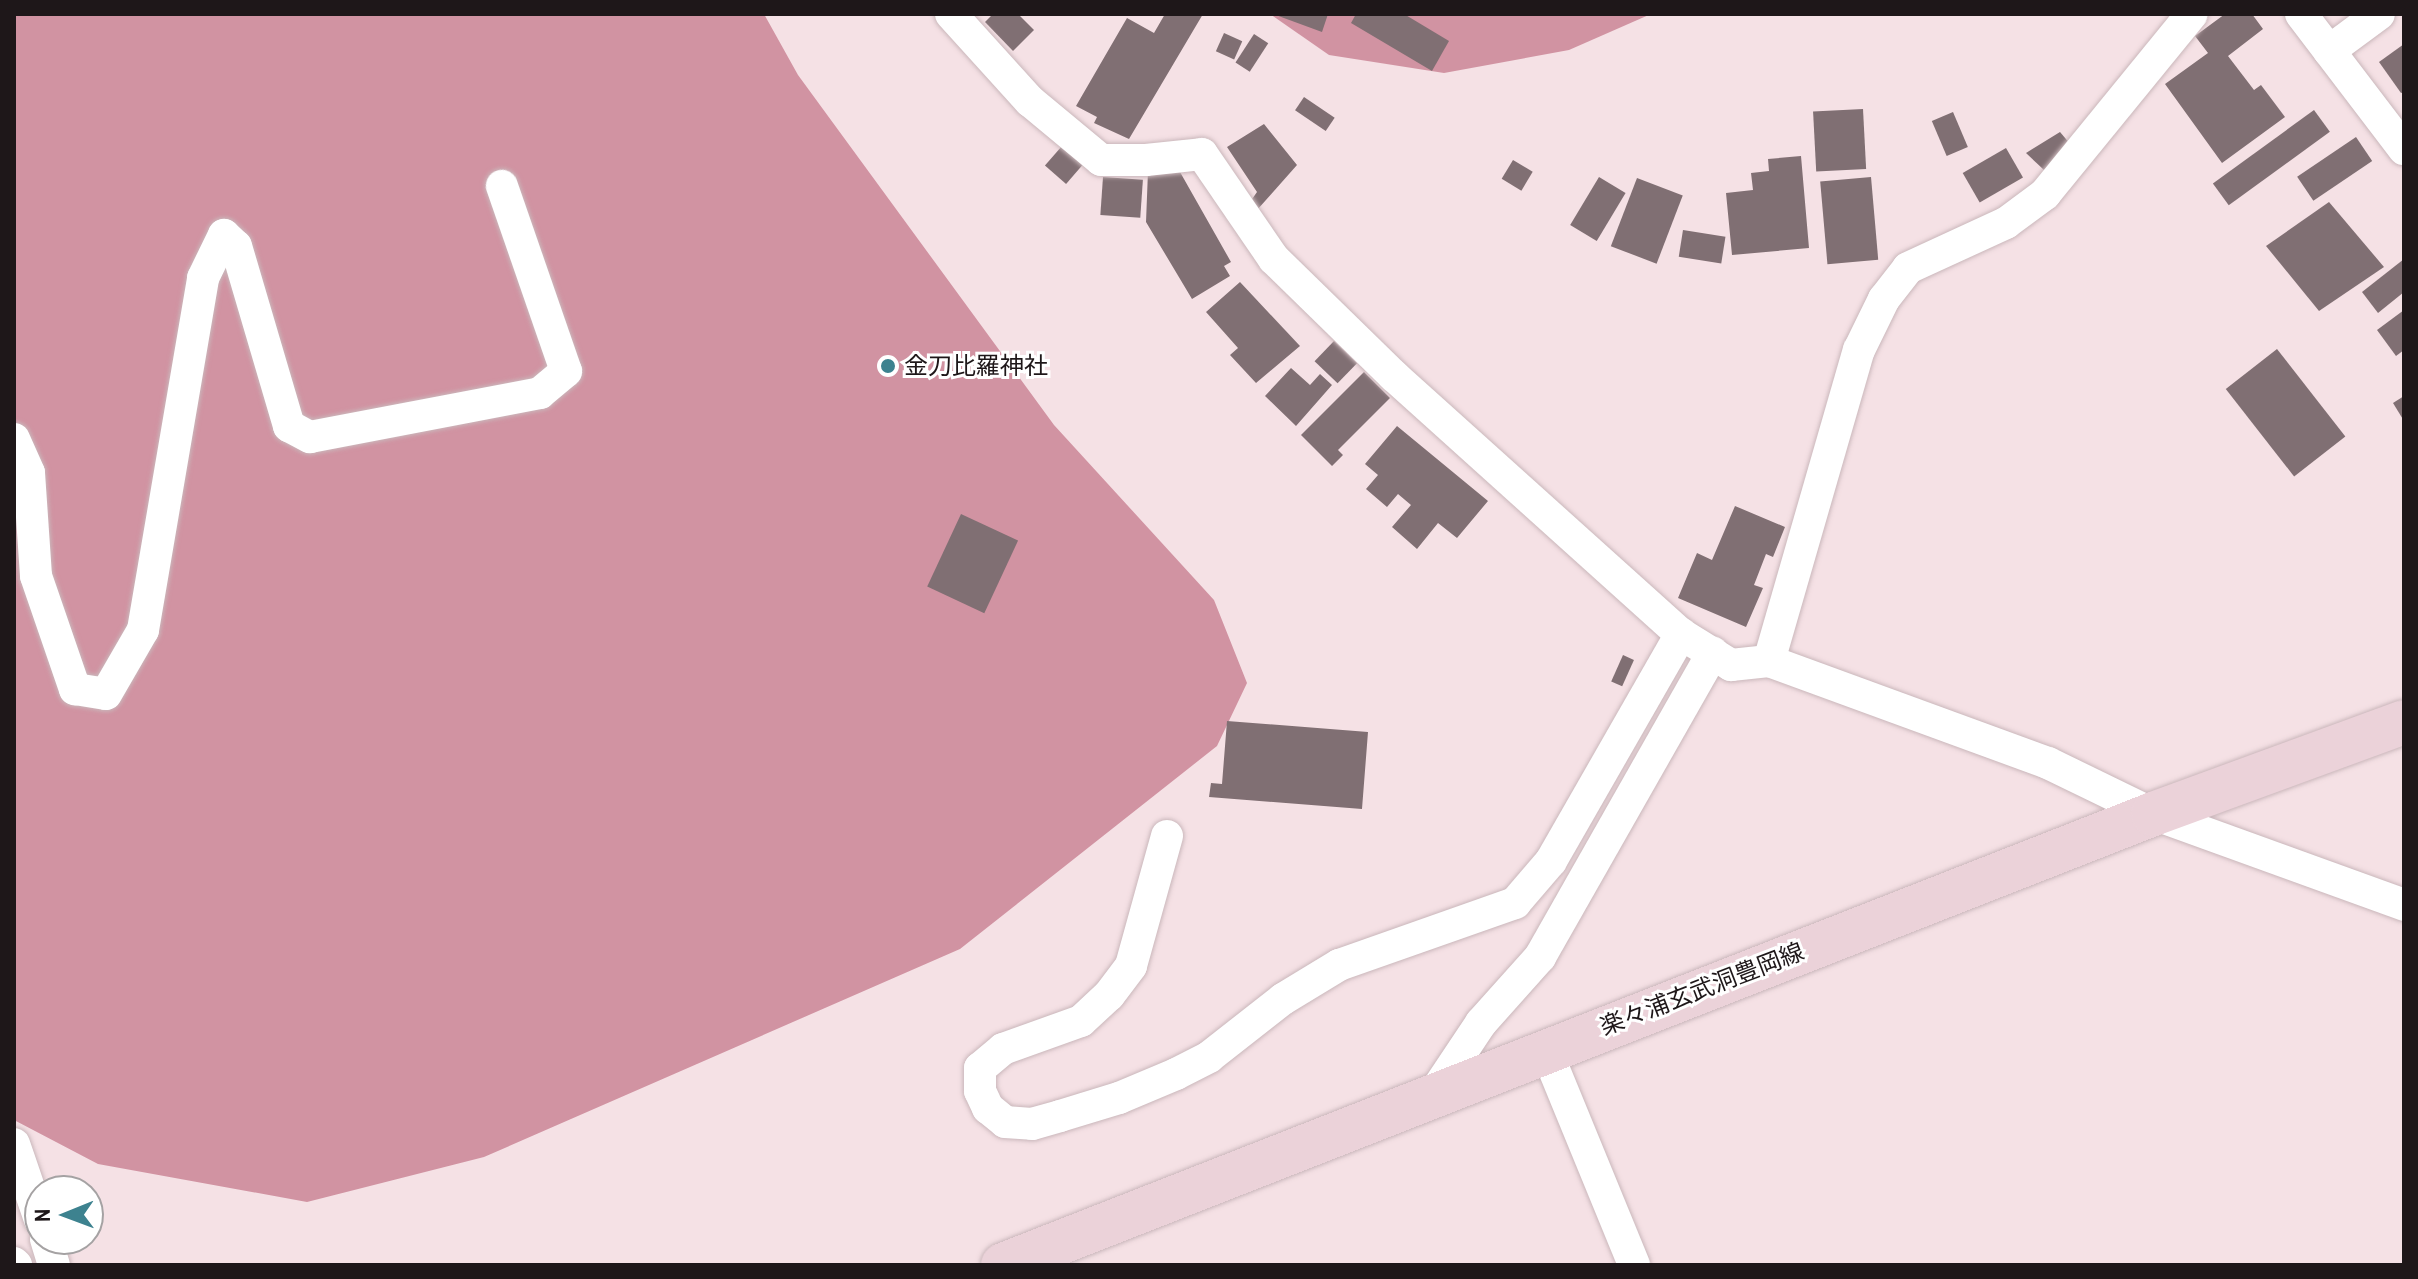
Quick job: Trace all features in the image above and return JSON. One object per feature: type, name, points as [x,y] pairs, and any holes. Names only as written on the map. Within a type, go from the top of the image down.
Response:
[{"type":"main road","name":"楽々浦玄武洞豊岡線","points":[[1003,1265],[2153,814],[2404,722]]},
{"type":"street","points":[[951,14],[1030,101],[1101,160],[1146,160],[1202,154],[1274,259],[1394,376],[1681,634],[1731,665],[1769,661],[2048,763],[2153,814],[2404,905]]},
{"type":"street","points":[[1769,661],[1859,350],[1884,299],[1908,268],[1983,236],[2045,194],[2192,14]]},
{"type":"street","points":[[2301,14],[2404,149]]},
{"type":"street","points":[[2329,51],[2379,14]]},
{"type":"street","points":[[14,439],[29,473],[36,576],[75,689],[106,694],[143,630],[203,278],[224,235],[236,246],[289,426],[310,437],[540,393],[566,371],[502,186]]},
{"type":"street","points":[[1167,836],[1131,966],[1109,995],[1081,1021],[1003,1049],[980,1068],[980,1091],[988,1108],[1005,1122],[1032,1124],[1119,1098],[1176,1074],[1209,1057],[1283,999],[1339,965],[1515,903],[1551,861],[1681,634]]},
{"type":"street","points":[[1433,1095],[1481,1023],[1540,957],[1713,653]]},
{"type":"street","points":[[1546,1050],[1634,1265]]},
{"type":"street","points":[[14,1144],[25,1175]]},
{"type":"shaded area","points":[[14,14],[764,14],[798,75],[1054,425],[1214,600],[1247,683],[1217,746],[960,949],[484,1157],[307,1202],[98,1164],[14,1120]]},
{"type":"shaded area","points":[[1270,14],[1651,14],[1569,50],[1444,73],[1329,55]]},
{"type":"building","points":[[993,14],[1018,14],[1034,30],[1013,51],[985,22]]},
{"type":"building","points":[[1165,14],[1203,14],[1129,139],[1094,123],[1097,117],[1076,106],[1127,18],[1154,33]]},
{"type":"building","points":[[1273,14],[1328,14],[1322,32]]},
{"type":"building","points":[[1356,14],[1404,14],[1449,41],[1432,71],[1351,23]]},
{"type":"building","points":[[2225,14],[2252,14],[2263,29],[2228,56],[2254,90],[2261,85],[2285,117],[2222,163],[2165,84],[2208,53],[2195,36]]},
{"type":"building","points":[[1224,33],[1242,41],[1234,59],[1216,51]]},
{"type":"building","points":[[1254,34],[1268,43],[1250,72],[1235,63]]},
{"type":"building","points":[[2404,44],[2404,92],[2401,93],[2379,62]]},
{"type":"building","points":[[1304,97],[1335,118],[1326,131],[1295,110]]},
{"type":"building","points":[[1863,109],[1866,169],[1816,172],[1813,112]]},
{"type":"building","points":[[2314,110],[2330,132],[2229,205],[2213,183]]},
{"type":"building","points":[[1953,112],[1968,147],[1947,156],[1932,121]]},
{"type":"building","points":[[1264,124],[1297,165],[1257,210],[1250,202],[1257,192],[1227,147]]},
{"type":"building","points":[[2060,132],[2071,145],[2044,170],[2026,153]]},
{"type":"building","points":[[2356,137],[2372,161],[2313,201],[2297,177]]},
{"type":"building","points":[[1062,146],[1083,164],[1066,184],[1045,166]]},
{"type":"building","points":[[2006,148],[2023,177],[1980,202],[1963,173]]},
{"type":"building","points":[[1801,156],[1809,248],[1732,255],[1726,193],[1753,190],[1751,173],[1769,171],[1768,159]]},
{"type":"building","points":[[1513,160],[1533,172],[1521,191],[1502,179]]},
{"type":"building","points":[[1148,171],[1180,172],[1231,262],[1224,266],[1230,276],[1192,299],[1146,222]]},
{"type":"building","points":[[1103,177],[1143,180],[1140,218],[1100,215]]},
{"type":"building","points":[[1599,177],[1626,193],[1597,241],[1570,225]]},
{"type":"building","points":[[1871,177],[1878,260],[1827,264],[1820,181]]},
{"type":"building","points":[[1637,178],[1683,196],[1657,264],[1611,246]]},
{"type":"building","points":[[2329,202],[2384,267],[2319,311],[2266,246]]},
{"type":"building","points":[[1683,230],[1725,237],[1721,263],[1679,257]]},
{"type":"building","points":[[2404,259],[2404,292],[2378,313],[2362,292]]},
{"type":"building","points":[[1240,282],[1300,346],[1256,383],[1230,355],[1238,348],[1206,312]]},
{"type":"building","points":[[2404,310],[2404,350],[2396,356],[2377,330]]},
{"type":"building","points":[[1334,341],[1357,363],[1338,383],[1315,361]]},
{"type":"building","points":[[2277,349],[2345,436],[2294,476],[2226,389]]},
{"type":"building","points":[[1291,368],[1310,385],[1320,374],[1332,385],[1296,426],[1265,396]]},
{"type":"building","points":[[1364,372],[1390,398],[1338,450],[1343,455],[1332,466],[1301,435]]},
{"type":"building","points":[[2404,396],[2404,421],[2393,403]]},
{"type":"building","points":[[1397,426],[1488,501],[1457,538],[1438,523],[1417,549],[1392,527],[1411,505],[1398,494],[1387,507],[1366,489],[1378,475],[1365,464]]},
{"type":"building","points":[[1735,506],[1785,527],[1773,557],[1766,554],[1754,585],[1763,588],[1746,627],[1678,598],[1697,553],[1712,560]]},
{"type":"building","points":[[961,514],[1018,541],[984,613],[927,587]]},
{"type":"building","points":[[1623,655],[1634,660],[1622,686],[1611,681]]},
{"type":"building","points":[[1227,721],[1368,732],[1362,809],[1209,797],[1211,783],[1222,784]]},
{"type":"place","name":"金刀比羅神社","points":[[888,366]]}]
